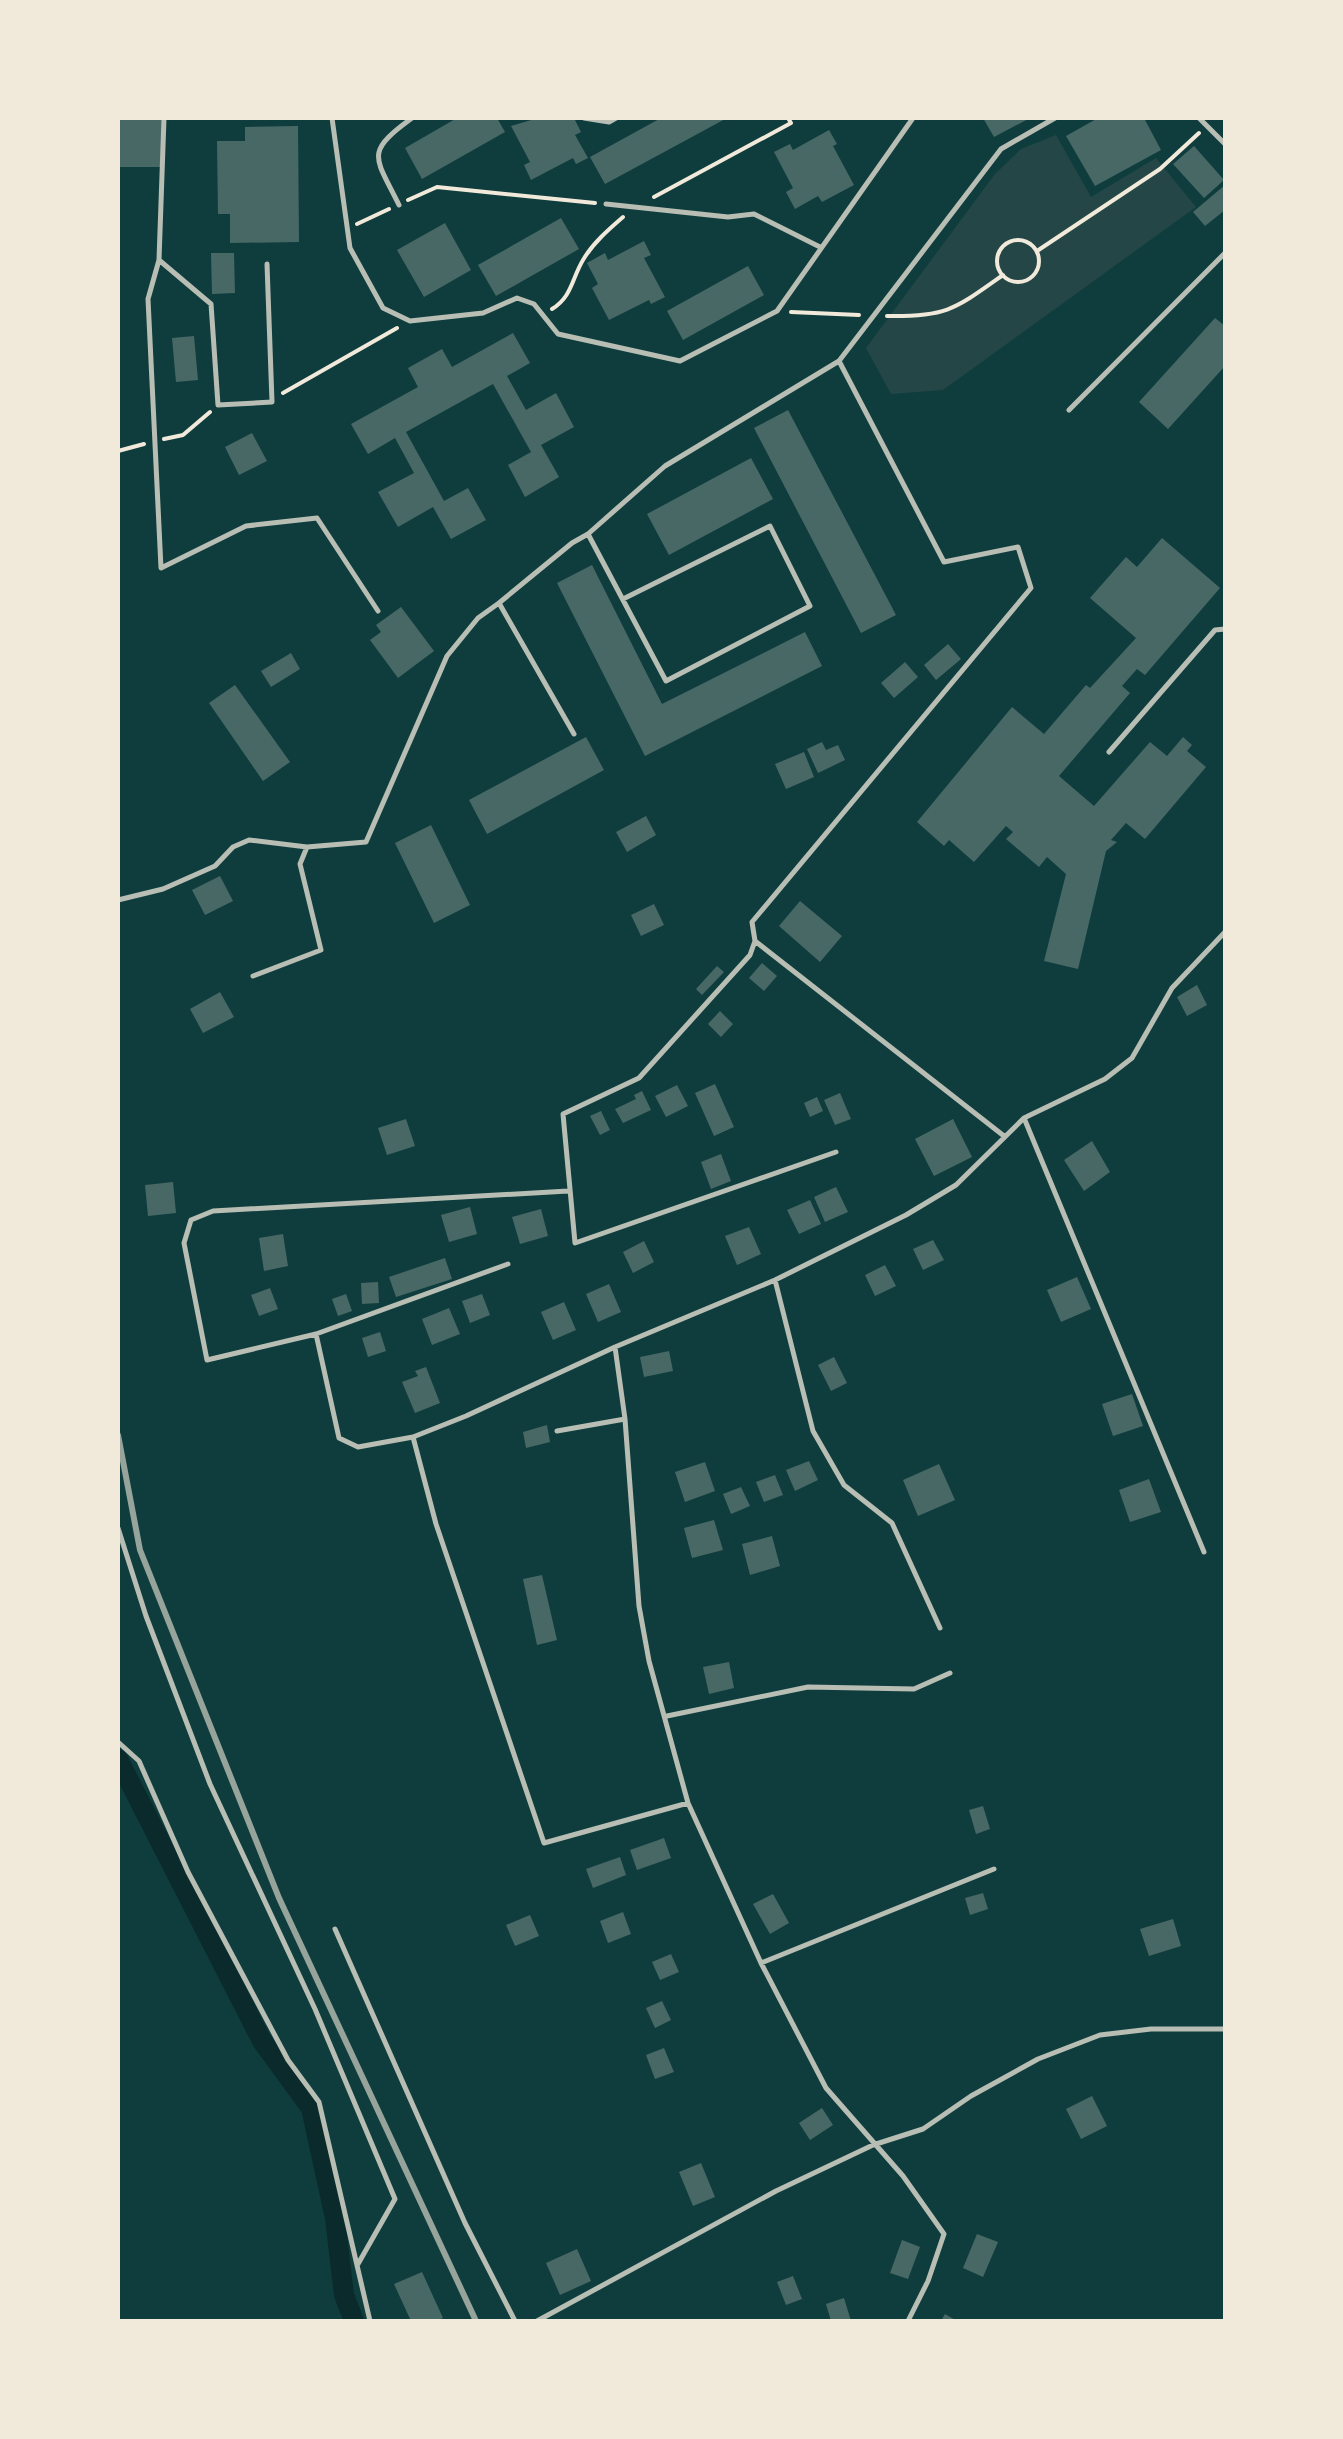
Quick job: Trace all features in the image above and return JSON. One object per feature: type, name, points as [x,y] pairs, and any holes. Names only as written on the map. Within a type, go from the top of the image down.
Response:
[{"type":"lane","points":[[164,118],[159,260],[148,299],[161,568],[246,526],[317,518],[378,611]]},
{"type":"lane","points":[[332,118],[350,248],[383,308],[410,321],[483,313],[517,298],[534,304],[558,334],[680,361],[777,311],[913,118]]},
{"type":"lane","points":[[399,205],[379,165],[377,151],[381,140],[412,118]]},
{"type":"lane","points":[[584,118],[609,122],[616,118]]},
{"type":"lane","points":[[118,900],[163,889],[215,866],[233,847],[249,840],[307,847],[366,842],[447,656],[478,618],[572,543],[588,534],[665,466],[839,361],[877,316],[1001,149],[1055,118]]},
{"type":"lane","points":[[1199,118],[1225,144]]},
{"type":"lane","points":[[606,204],[728,217],[754,214],[820,247]]},
{"type":"lane","points":[[1069,410],[1225,253]]},
{"type":"lane","points":[[159,260],[211,304],[218,405],[272,402],[267,264]]},
{"type":"lane","points":[[836,1152],[575,1243],[563,1114],[639,1078],[750,955],[755,941],[752,922],[1031,588],[1018,547],[944,562],[839,361]]},
{"type":"lane","points":[[588,534],[666,681],[810,606],[770,526],[623,599]]},
{"type":"lane","points":[[499,603],[574,734]]},
{"type":"lane","points":[[1109,752],[1215,630],[1225,629]]},
{"type":"lane","points":[[253,976],[321,950],[300,864],[307,847]]},
{"type":"lane","points":[[316,1334],[339,1438],[358,1447],[413,1437],[567,1372],[615,1347],[775,1280],[906,1215],[956,1185],[1024,1118],[1105,1079],[1132,1058],[1172,988],[1225,932]]},
{"type":"lane","points":[[755,941],[1004,1136]]},
{"type":"lane","points":[[1024,1118],[1204,1552]]},
{"type":"lane","points":[[508,1264],[316,1334],[207,1360],[184,1243],[191,1220],[213,1211],[568,1191]]},
{"type":"lane","points":[[775,1280],[813,1431],[844,1485],[892,1523],[940,1628]]},
{"type":"lane","points":[[615,1347],[625,1419],[639,1606],[649,1661],[667,1716],[688,1803],[761,1963],[826,2088],[903,2176],[944,2234],[928,2281],[908,2321]]},
{"type":"lane","points":[[557,1431],[625,1419]]},
{"type":"lane","points":[[413,1437],[436,1524],[544,1843],[688,1803]]},
{"type":"lane","points":[[118,1528],[146,1616],[210,1784],[315,2009],[395,2199],[358,2264]]},
{"type":"lane","points":[[667,1716],[808,1687],[914,1689],[950,1673]]},
{"type":"lane","points":[[118,1742],[139,1761],[188,1872],[288,2060],[319,2102],[370,2321]]},
{"type":"lane","points":[[761,1963],[994,1869]]},
{"type":"lane","points":[[335,1929],[465,2223],[515,2321]]},
{"type":"lane","points":[[537,2321],[776,2191],[873,2145],[923,2129],[971,2096],[1038,2059],[1100,2035],[1151,2029],[1225,2029]]},
{"type":"path","points":[[634,207],[791,123],[788,118]]},
{"type":"path","points":[[1037,251],[1160,169],[1207,126]]},
{"type":"path","points":[[347,229],[437,187],[606,204]]},
{"type":"path","points":[[542,314],[561,303],[574,285],[581,262],[611,227]]},
{"type":"path","points":[[1019,240],[1037,251],[1039,264],[1033,276],[1014,282],[1003,275],[997,256],[1005,244],[1019,240]]},
{"type":"path","points":[[777,311],[929,317],[953,311],[1003,275]]},
{"type":"path","points":[[272,402],[295,383],[410,321]]},
{"type":"path","points":[[118,451],[183,435],[218,405]]},
{"type":"shaded area","points":[[1056,135],[1091,197],[1156,158],[1196,207],[943,390],[891,394],[866,348],[995,174],[1021,149]]},
{"type":"building","points":[[118,118],[162,118],[161,167],[118,167]]},
{"type":"building","points":[[457,118],[497,118],[505,132],[422,179],[405,148]]},
{"type":"building","points":[[538,118],[574,118],[581,132],[575,135],[588,158],[576,164],[573,158],[531,180],[524,165],[530,162],[511,126]]},
{"type":"building","points":[[661,118],[727,118],[605,184],[590,157]]},
{"type":"building","points":[[983,118],[1030,118],[994,137]]},
{"type":"building","points":[[1098,118],[1144,118],[1161,150],[1095,186],[1066,136]]},
{"type":"building","points":[[298,126],[299,242],[230,243],[230,214],[218,214],[217,141],[245,141],[245,127]]},
{"type":"building","points":[[829,130],[837,144],[833,146],[854,185],[822,202],[818,196],[795,209],[786,192],[793,188],[774,152],[790,144],[793,150]]},
{"type":"building","points":[[1194,146],[1224,180],[1204,198],[1173,164]]},
{"type":"building","points":[[1225,185],[1225,210],[1205,226],[1193,212]]},
{"type":"building","points":[[561,218],[579,249],[496,296],[478,265]]},
{"type":"building","points":[[445,223],[471,270],[424,297],[397,250]]},
{"type":"building","points":[[644,241],[651,255],[644,258],[665,297],[651,304],[649,300],[609,320],[592,288],[598,284],[587,263],[605,253],[608,260]]},
{"type":"building","points":[[211,253],[234,253],[235,293],[212,294]]},
{"type":"building","points":[[748,266],[764,295],[683,340],[667,311]]},
{"type":"building","points":[[1215,318],[1225,326],[1225,366],[1168,429],[1139,402]]},
{"type":"building","points":[[513,333],[530,363],[507,376],[526,410],[556,393],[574,427],[541,445],[559,477],[525,497],[508,465],[531,452],[493,384],[406,432],[444,501],[468,488],[486,520],[451,539],[433,507],[398,527],[378,492],[414,473],[395,438],[368,454],[351,424],[418,387],[408,368],[442,349],[452,367]]},
{"type":"building","points":[[194,336],[198,380],[176,382],[172,338]]},
{"type":"building","points":[[788,410],[896,615],[861,633],[754,428]]},
{"type":"building","points":[[252,433],[267,461],[239,475],[225,447]]},
{"type":"building","points":[[751,458],[773,499],[669,555],[647,514]]},
{"type":"building","points":[[1162,538],[1220,588],[1145,675],[1137,669],[1122,686],[1130,693],[1059,776],[1094,806],[1150,742],[1167,756],[1183,737],[1192,745],[1187,751],[1206,767],[1145,839],[1126,823],[1111,840],[1117,842],[1106,851],[1078,969],[1044,961],[1066,874],[1047,857],[1039,867],[1006,839],[1013,832],[1006,826],[974,862],[949,840],[944,846],[917,822],[1012,707],[1044,734],[1086,685],[1090,688],[1136,638],[1090,598],[1126,557],[1137,567]]},
{"type":"building","points":[[592,565],[662,704],[805,632],[822,666],[645,756],[557,583]]},
{"type":"building","points":[[401,607],[434,651],[398,678],[370,640],[381,632],[376,625]]},
{"type":"building","points":[[948,644],[961,659],[936,680],[924,665]]},
{"type":"building","points":[[291,653],[300,669],[271,687],[261,671]]},
{"type":"building","points":[[905,662],[918,677],[894,698],[881,683]]},
{"type":"building","points":[[235,685],[290,762],[263,781],[209,703]]},
{"type":"building","points":[[586,737],[604,770],[487,834],[469,800]]},
{"type":"building","points":[[822,742],[826,750],[838,745],[845,760],[818,773],[807,749]]},
{"type":"building","points":[[804,752],[814,777],[786,789],[775,764]]},
{"type":"building","points":[[646,816],[656,835],[627,852],[616,832]]},
{"type":"building","points":[[431,825],[470,905],[434,923],[395,843]]},
{"type":"building","points":[[220,876],[233,901],[205,915],[192,890]]},
{"type":"building","points":[[800,901],[842,936],[820,962],[779,926]]},
{"type":"building","points":[[654,904],[664,925],[641,936],[631,915]]},
{"type":"building","points":[[762,963],[777,976],[764,991],[749,978]]},
{"type":"building","points":[[717,966],[724,972],[702,995],[696,989]]},
{"type":"building","points":[[1197,985],[1207,1005],[1187,1016],[1177,997]]},
{"type":"building","points":[[220,992],[234,1017],[203,1033],[190,1009]]},
{"type":"building","points":[[720,1011],[733,1024],[721,1037],[708,1024]]},
{"type":"building","points":[[715,1084],[734,1127],[714,1136],[695,1093]]},
{"type":"building","points":[[677,1085],[688,1106],[666,1117],[655,1096]]},
{"type":"building","points":[[642,1091],[651,1110],[623,1123],[615,1109],[636,1099],[634,1095]]},
{"type":"building","points":[[840,1093],[851,1119],[835,1125],[824,1100]]},
{"type":"building","points":[[817,1097],[823,1111],[810,1117],[804,1103]]},
{"type":"building","points":[[601,1111],[610,1130],[600,1135],[590,1116]]},
{"type":"building","points":[[406,1119],[415,1146],[387,1155],[378,1128]]},
{"type":"building","points":[[953,1119],[972,1157],[934,1176],[915,1139]]},
{"type":"building","points":[[1092,1141],[1110,1172],[1084,1191],[1064,1160]]},
{"type":"building","points":[[721,1154],[731,1181],[711,1189],[701,1162]]},
{"type":"building","points":[[173,1182],[176,1213],[148,1216],[145,1185]]},
{"type":"building","points":[[836,1187],[848,1212],[825,1222],[814,1197]]},
{"type":"building","points":[[810,1200],[821,1224],[799,1234],[787,1210]]},
{"type":"building","points":[[470,1207],[477,1234],[449,1242],[441,1215]]},
{"type":"building","points":[[541,1209],[548,1236],[520,1244],[512,1217]]},
{"type":"building","points":[[749,1227],[761,1254],[737,1265],[725,1236]]},
{"type":"building","points":[[283,1234],[288,1266],[264,1271],[259,1238]]},
{"type":"building","points":[[933,1240],[944,1260],[923,1270],[913,1249]]},
{"type":"building","points":[[644,1241],[654,1262],[633,1273],[623,1252]]},
{"type":"building","points":[[445,1258],[452,1279],[396,1297],[389,1277]]},
{"type":"building","points":[[885,1265],[896,1286],[875,1296],[865,1275]]},
{"type":"building","points":[[1077,1277],[1091,1309],[1061,1322],[1047,1290]]},
{"type":"building","points":[[378,1282],[379,1303],[362,1304],[361,1283]]},
{"type":"building","points":[[609,1284],[621,1312],[598,1322],[586,1294]]},
{"type":"building","points":[[270,1288],[278,1309],[259,1316],[251,1295]]},
{"type":"building","points":[[346,1294],[352,1311],[338,1316],[332,1299]]},
{"type":"building","points":[[482,1294],[490,1315],[470,1323],[462,1301]]},
{"type":"building","points":[[564,1302],[576,1330],[553,1340],[541,1312]]},
{"type":"building","points":[[449,1308],[460,1334],[432,1345],[422,1319]]},
{"type":"building","points":[[380,1332],[386,1351],[368,1357],[362,1338]]},
{"type":"building","points":[[669,1351],[673,1371],[644,1377],[640,1357]]},
{"type":"building","points":[[834,1357],[847,1383],[831,1391],[818,1365]]},
{"type":"building","points":[[426,1367],[440,1403],[415,1413],[402,1382],[418,1376],[415,1371]]},
{"type":"building","points":[[1132,1394],[1143,1426],[1113,1436],[1102,1404]]},
{"type":"building","points":[[547,1425],[550,1442],[526,1448],[523,1432]]},
{"type":"building","points":[[809,1461],[818,1480],[795,1491],[786,1470]]},
{"type":"building","points":[[705,1462],[715,1491],[685,1502],[675,1472]]},
{"type":"building","points":[[939,1464],[955,1500],[918,1516],[903,1480]]},
{"type":"building","points":[[775,1475],[783,1495],[764,1502],[756,1482]]},
{"type":"building","points":[[1149,1479],[1161,1512],[1130,1522],[1119,1490]]},
{"type":"building","points":[[741,1487],[750,1506],[731,1514],[723,1494]]},
{"type":"building","points":[[714,1520],[723,1550],[692,1558],[684,1528]]},
{"type":"building","points":[[772,1536],[780,1566],[750,1575],[742,1544]]},
{"type":"building","points":[[542,1575],[557,1640],[537,1645],[523,1579]]},
{"type":"building","points":[[729,1662],[734,1688],[709,1694],[703,1667]]},
{"type":"building","points":[[983,1806],[990,1829],[976,1834],[969,1810]]},
{"type":"building","points":[[664,1838],[671,1858],[637,1870],[630,1850]]},
{"type":"building","points":[[620,1857],[626,1875],[593,1888],[586,1869]]},
{"type":"building","points":[[983,1893],[988,1909],[970,1915],[965,1898]]},
{"type":"building","points":[[773,1894],[789,1923],[770,1934],[753,1904]]},
{"type":"building","points":[[623,1912],[631,1934],[608,1943],[600,1921]]},
{"type":"building","points":[[530,1915],[539,1936],[515,1946],[506,1925]]},
{"type":"building","points":[[1173,1919],[1181,1946],[1149,1956],[1140,1929]]},
{"type":"building","points":[[671,1954],[679,1972],[660,1980],[652,1962]]},
{"type":"building","points":[[662,2001],[671,2020],[655,2028],[646,2008]]},
{"type":"building","points":[[664,2048],[674,2072],[655,2079],[646,2055]]},
{"type":"building","points":[[1092,2096],[1107,2126],[1081,2139],[1066,2109]]},
{"type":"building","points":[[822,2108],[833,2125],[810,2140],[799,2123]]},
{"type":"building","points":[[701,2163],[715,2197],[693,2206],[679,2172]]},
{"type":"building","points":[[977,2234],[998,2242],[983,2277],[963,2268]]},
{"type":"building","points":[[902,2240],[920,2247],[908,2279],[890,2273]]},
{"type":"building","points":[[577,2249],[591,2281],[560,2295],[546,2263]]},
{"type":"building","points":[[422,2272],[443,2318],[436,2321],[411,2321],[394,2284]]},
{"type":"building","points":[[793,2276],[802,2299],[786,2305],[777,2282]]},
{"type":"building","points":[[844,2298],[851,2321],[831,2321],[826,2304]]},
{"type":"building","points":[[945,2314],[957,2321],[941,2321]]},
{"type":"waterway","points":[[118,1759],[262,2041],[311,2108],[335,2218],[344,2295],[354,2321]]},
{"type":"railway","points":[[118,1435],[140,1550],[279,1898],[476,2321]]}]
